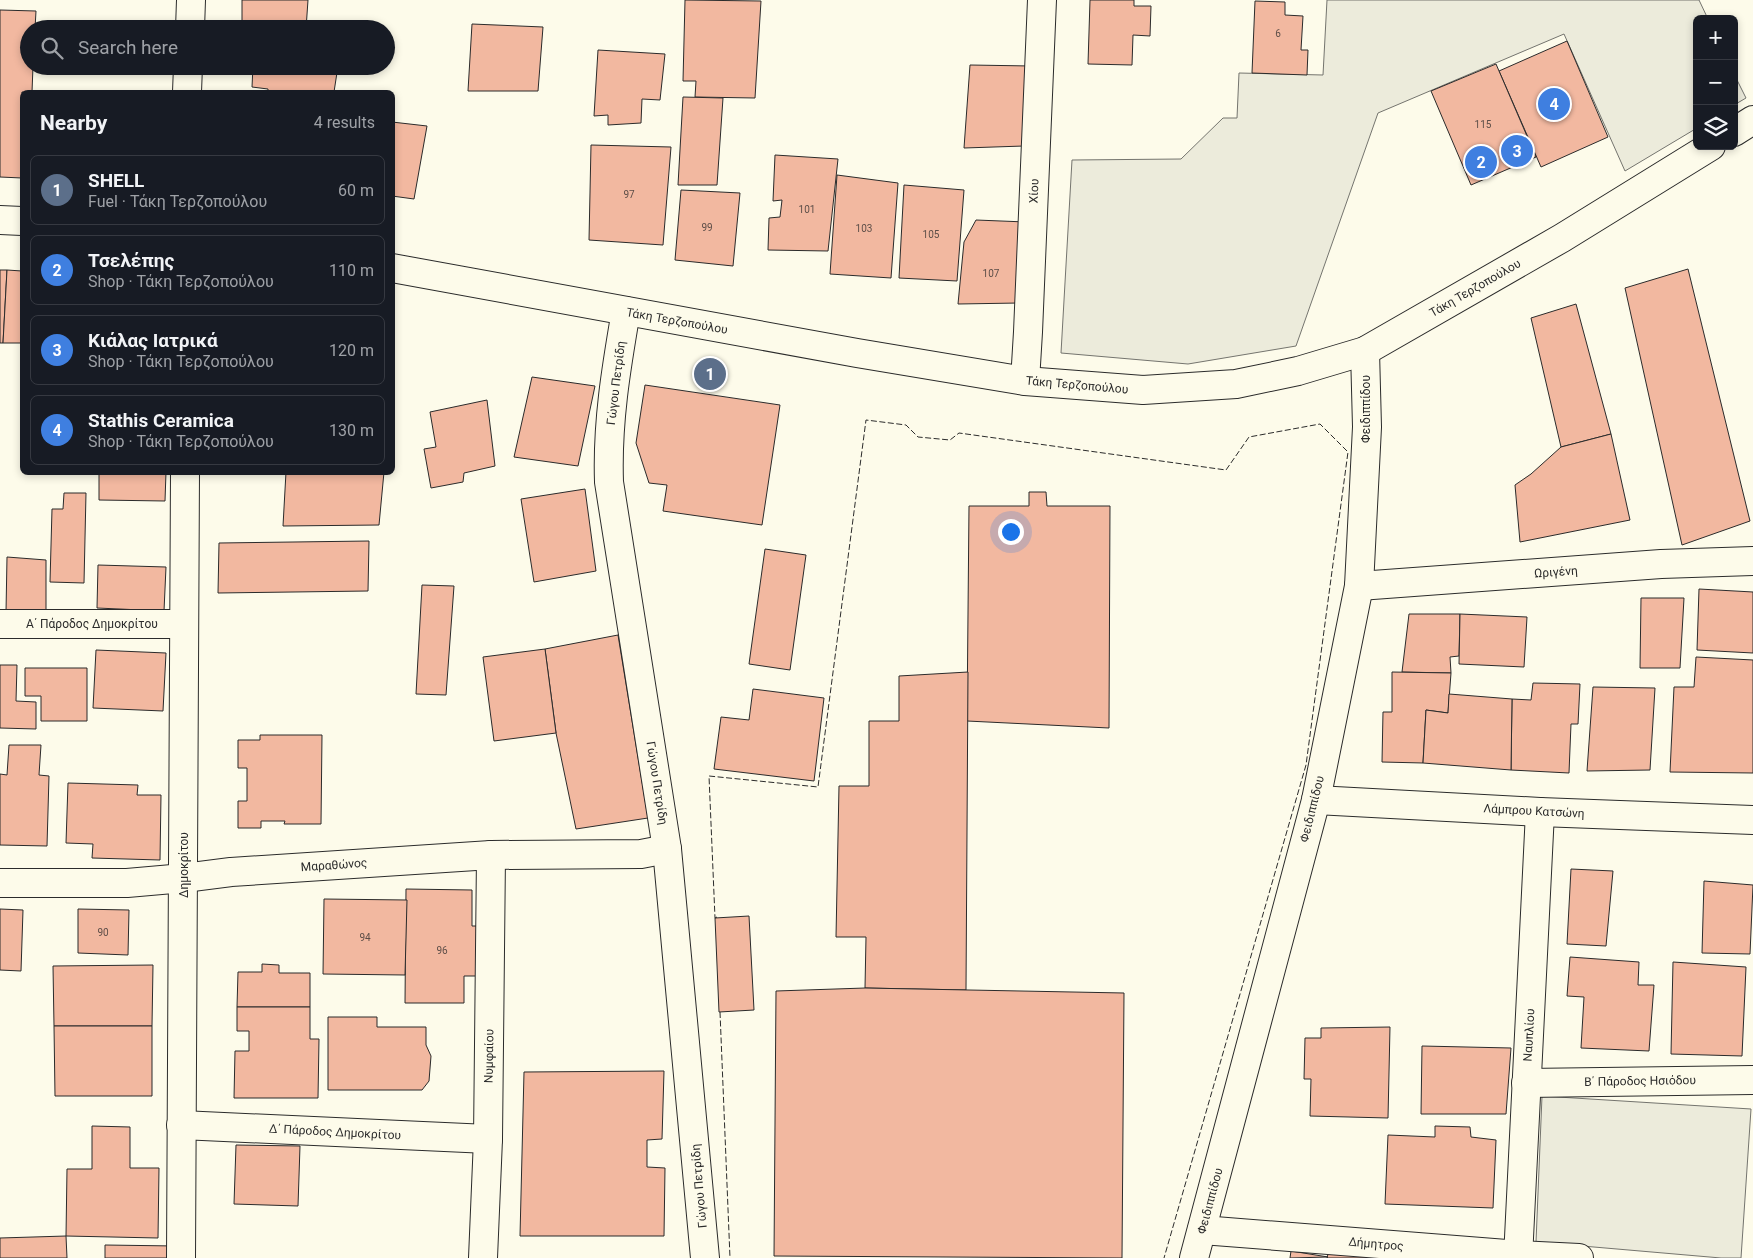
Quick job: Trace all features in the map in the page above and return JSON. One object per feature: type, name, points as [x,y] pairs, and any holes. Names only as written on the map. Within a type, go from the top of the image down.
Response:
[{"type":"street","points":[[191,20],[192,0]]},
{"type":"street","name":"Χίου","points":[[1024,381],[1028,332],[1042,0]]},
{"type":"street","points":[[187,90],[188,75]]},
{"type":"street","points":[[1738,129],[1753,120]]},
{"type":"street","name":"Τάκη Τερζοπούλου","points":[[395,269],[857,354],[1024,381],[1143,390],[1236,384],[1298,371],[1365,350],[1562,238],[1705,150]]},
{"type":"street","points":[[0,220],[20,221]]},
{"type":"street","name":"Γώγου Πετρίδη","points":[[626,311],[614,387],[608,445],[609,482],[667,849],[706,1258]]},
{"type":"street","name":"Φειδιππίδου","points":[[1194,1258],[1316,800],[1359,586],[1367,427],[1365,350]]},
{"type":"street","name":"Δημοκρίτου","points":[[181,1258],[185,475]]},
{"type":"street","name":"Ωριγένη","points":[[1359,586],[1661,564],[1753,561]]},
{"type":"street","name":"Α΄ Πάροδος Δημοκρίτου","points":[[0,624],[183,624]]},
{"type":"street","name":"Λάμπρου Κατσώνη","points":[[1316,800],[1540,812],[1753,820]]},
{"type":"street","name":"Ναυπλίου","points":[[1518,1256],[1540,812]]},
{"type":"street","name":"Μαραθώνος","points":[[0,883],[127,883],[231,872],[491,855],[641,854],[667,849]]},
{"type":"street","name":"Νυμφαίου","points":[[483,1258],[488,1140],[491,855]]},
{"type":"street","name":"Β΄ Πάροδος Ησιόδου","points":[[1526,1083],[1753,1080]]},
{"type":"street","name":"Δ΄ Πάροδος Δημοκρίτου","points":[[181,1125],[488,1140]]},
{"type":"street","name":"Δήμητρος","points":[[1202,1230],[1518,1256],[1579,1258]]},
{"type":"shaded area","points":[[1327,0],[1699,0],[1706,15],[1693,15],[1693,130],[1625,171],[1564,34],[1378,113],[1296,346],[1188,364],[1061,353],[1072,160],[1181,159],[1223,118],[1237,118],[1239,73],[1323,75]]},
{"type":"shaded area","points":[[1738,82],[1746,98],[1738,103]]},
{"type":"shaded area","points":[[1542,1096],[1751,1109],[1741,1258],[1721,1258],[1536,1242]]},
{"type":"building","points":[[242,0],[308,0],[307,20],[242,20]]},
{"type":"building","points":[[685,0],[761,1],[755,98],[695,97],[696,81],[683,81]]},
{"type":"building","points":[[1090,0],[1134,0],[1134,6],[1151,6],[1150,36],[1133,35],[1132,65],[1088,64]]},
{"type":"building","points":[[1255,1],[1285,2],[1285,15],[1303,16],[1301,50],[1308,50],[1307,75],[1252,73]]},
{"type":"building","points":[[0,10],[36,11],[36,20],[20,20],[20,75],[33,75],[32,90],[20,90],[20,178],[0,177]]},
{"type":"building","points":[[472,24],[543,27],[538,91],[468,91]]},
{"type":"building","points":[[1567,41],[1608,137],[1541,167],[1499,71]]},
{"type":"building","points":[[598,50],[665,54],[660,100],[642,99],[641,123],[608,125],[608,115],[594,116]]},
{"type":"building","points":[[1496,64],[1536,157],[1471,185],[1431,91]]},
{"type":"building","points":[[970,65],[1031,66],[1024,146],[964,148]]},
{"type":"building","points":[[253,75],[337,75],[334,90],[268,90],[252,87]]},
{"type":"building","points":[[683,97],[723,98],[717,185],[678,185]]},
{"type":"building","points":[[395,122],[427,126],[414,199],[395,196]]},
{"type":"building","points":[[591,145],[671,147],[663,245],[589,240]]},
{"type":"building","points":[[775,155],[838,159],[828,251],[768,250],[769,218],[780,217],[782,200],[773,201]]},
{"type":"building","points":[[837,175],[898,183],[891,278],[830,274]]},
{"type":"building","points":[[904,185],[964,190],[957,281],[899,278]]},
{"type":"building","points":[[681,190],[740,193],[733,266],[675,260]]},
{"type":"building","points":[[976,220],[1026,222],[1019,303],[958,304],[964,242]]},
{"type":"building","points":[[1688,269],[1750,521],[1682,545],[1625,288]]},
{"type":"building","points":[[0,270],[7,270],[3,343],[0,343]]},
{"type":"building","points":[[7,270],[20,271],[20,343],[3,343]]},
{"type":"building","points":[[1576,304],[1611,434],[1561,447],[1531,318]]},
{"type":"building","points":[[532,377],[595,386],[578,466],[514,457]]},
{"type":"building","points":[[645,385],[780,405],[762,525],[663,511],[667,485],[649,483],[636,443]]},
{"type":"building","points":[[487,400],[495,466],[464,473],[463,482],[431,488],[424,449],[436,447],[430,412]]},
{"type":"building","points":[[1611,434],[1630,520],[1520,542],[1515,485],[1531,474],[1561,447]]},
{"type":"building","points":[[99,475],[166,475],[165,501],[99,500]]},
{"type":"building","points":[[286,475],[384,475],[379,525],[283,526]]},
{"type":"building","points":[[585,489],[596,571],[534,582],[521,499]]},
{"type":"building","points":[[1029,492],[1046,492],[1047,506],[1110,506],[1109,728],[967,721],[969,506],[1029,506]]},
{"type":"building","points":[[64,493],[86,493],[84,583],[50,582],[52,509],[63,509]]},
{"type":"building","points":[[369,541],[368,591],[218,593],[219,543]]},
{"type":"building","points":[[765,549],[806,555],[790,670],[749,664]]},
{"type":"building","points":[[7,557],[46,560],[46,614],[6,612]]},
{"type":"building","points":[[98,565],[166,567],[164,611],[97,608]]},
{"type":"building","points":[[422,585],[454,586],[446,695],[416,694]]},
{"type":"building","points":[[1699,589],[1753,592],[1753,653],[1697,650]]},
{"type":"building","points":[[1641,598],[1684,598],[1680,668],[1640,668]]},
{"type":"building","points":[[1409,614],[1460,614],[1459,656],[1450,657],[1451,673],[1402,672]]},
{"type":"building","points":[[1460,614],[1527,617],[1524,667],[1459,664]]},
{"type":"building","points":[[618,635],[648,818],[576,829],[556,733],[545,649]]},
{"type":"building","points":[[545,649],[556,733],[494,741],[483,657]]},
{"type":"building","points":[[96,650],[166,653],[163,711],[93,708]]},
{"type":"building","points":[[1696,657],[1753,660],[1753,773],[1670,772],[1674,687],[1694,687]]},
{"type":"building","points":[[0,665],[17,665],[16,701],[36,702],[36,729],[0,728]]},
{"type":"building","points":[[25,668],[87,668],[87,721],[41,721],[41,696],[25,696]]},
{"type":"building","points":[[968,672],[966,990],[865,988],[866,937],[836,937],[839,786],[869,786],[869,721],[899,721],[899,676]]},
{"type":"building","points":[[1392,672],[1451,673],[1448,713],[1426,710],[1423,763],[1382,762],[1383,712],[1392,712]]},
{"type":"building","points":[[1533,683],[1580,684],[1578,724],[1571,724],[1569,773],[1511,770],[1512,699],[1531,700]]},
{"type":"building","points":[[1593,687],[1655,688],[1650,770],[1587,771]]},
{"type":"building","points":[[753,689],[824,698],[814,781],[714,769],[721,717],[749,720]]},
{"type":"building","points":[[1449,694],[1512,699],[1511,770],[1423,763],[1426,710],[1448,713]]},
{"type":"building","points":[[260,735],[322,735],[321,824],[284,824],[285,821],[261,821],[261,828],[238,828],[238,801],[247,801],[247,768],[238,768],[238,740],[260,740]]},
{"type":"building","points":[[9,745],[41,745],[39,775],[49,776],[47,846],[0,845],[0,774],[7,775]]},
{"type":"building","points":[[68,783],[138,785],[137,795],[161,795],[160,860],[92,858],[93,844],[66,843]]},
{"type":"building","points":[[1571,869],[1613,871],[1606,946],[1567,944]]},
{"type":"building","points":[[1704,881],[1753,885],[1750,954],[1702,953]]},
{"type":"building","points":[[406,889],[472,890],[472,926],[479,926],[478,976],[464,976],[464,1003],[405,1003]]},
{"type":"building","points":[[324,899],[407,900],[405,975],[323,974]]},
{"type":"building","points":[[0,909],[23,910],[21,971],[0,970]]},
{"type":"building","points":[[78,909],[129,910],[128,955],[78,953]]},
{"type":"building","points":[[749,916],[754,1010],[719,1012],[715,918]]},
{"type":"building","points":[[1570,957],[1639,962],[1638,985],[1654,985],[1649,1051],[1581,1048],[1584,997],[1567,996]]},
{"type":"building","points":[[1673,962],[1746,967],[1742,1056],[1671,1054]]},
{"type":"building","points":[[262,964],[279,965],[279,973],[310,973],[310,1007],[237,1007],[238,972],[262,972]]},
{"type":"building","points":[[153,965],[152,1026],[54,1026],[53,966]]},
{"type":"building","points":[[865,988],[1124,993],[1122,1258],[774,1256],[776,991]]},
{"type":"building","points":[[237,1007],[310,1007],[310,1039],[319,1039],[318,1098],[234,1098],[235,1051],[249,1051],[249,1031],[237,1031]]},
{"type":"building","points":[[328,1017],[377,1017],[377,1027],[426,1027],[426,1045],[431,1056],[429,1081],[422,1090],[328,1090]]},
{"type":"building","points":[[54,1026],[152,1026],[152,1096],[55,1096]]},
{"type":"building","points":[[1390,1027],[1388,1118],[1310,1116],[1311,1079],[1304,1079],[1305,1038],[1321,1038],[1321,1028]]},
{"type":"building","points":[[1422,1046],[1511,1048],[1506,1114],[1421,1114]]},
{"type":"building","points":[[664,1071],[662,1139],[647,1140],[647,1167],[665,1168],[664,1236],[520,1236],[524,1072]]},
{"type":"building","points":[[92,1126],[130,1127],[130,1168],[159,1168],[158,1238],[66,1236],[67,1169],[92,1169]]},
{"type":"building","points":[[1435,1126],[1470,1127],[1471,1137],[1496,1140],[1493,1208],[1385,1204],[1388,1135],[1435,1137]]},
{"type":"building","points":[[236,1145],[300,1146],[298,1206],[234,1204]]},
{"type":"building","points":[[66,1236],[67,1258],[0,1258],[0,1238]]},
{"type":"building","points":[[105,1245],[176,1246],[176,1258],[105,1258]]},
{"type":"building","points":[[1329,1250],[1378,1258],[1327,1258]]},
{"type":"building","points":[[1291,1251],[1328,1257],[1290,1258]]},
{"type":"fence","points":[[717,917],[715,918],[709,776],[818,787],[866,420],[906,425],[918,437],[950,440],[959,433],[1226,470],[1249,437],[1320,424],[1348,452],[1306,765],[1164,1258]]},
{"type":"fence","points":[[720,1012],[730,1258]]},
{"type":"place","name":"Stathis Ceramica","points":[[1554,104]]},
{"type":"place","name":"Κιάλας Ιατρικά","points":[[1517,151]]},
{"type":"place","name":"Τσελέπης","points":[[1481,162]]},
{"type":"place","name":"SHELL","points":[[710,374]]}]
